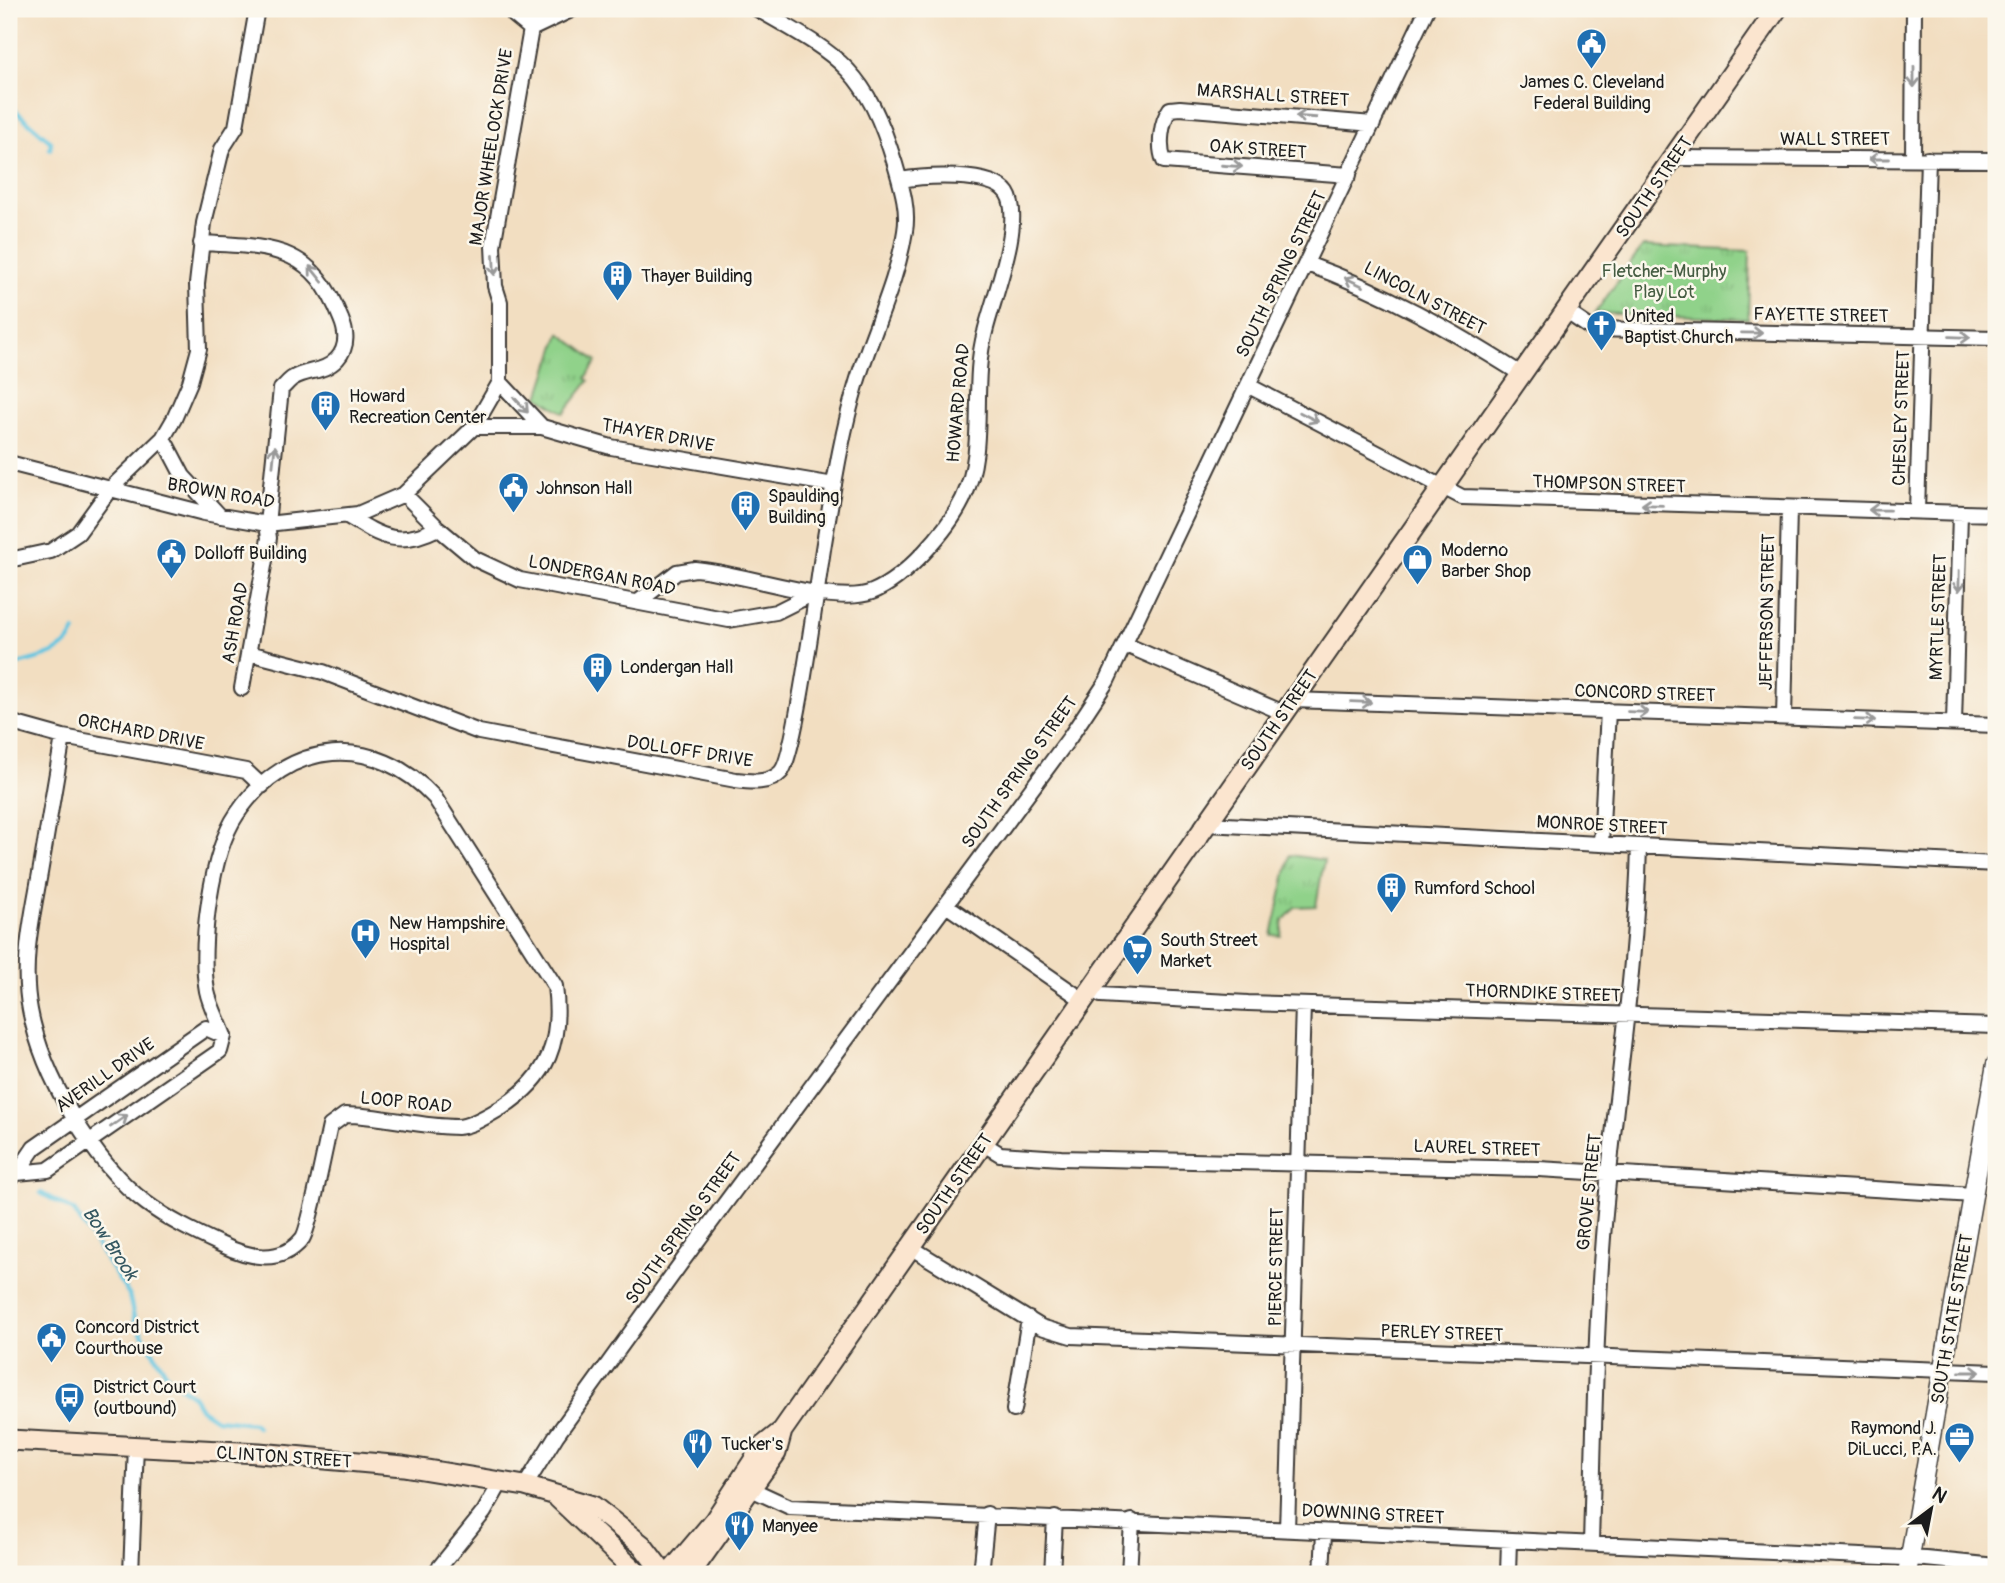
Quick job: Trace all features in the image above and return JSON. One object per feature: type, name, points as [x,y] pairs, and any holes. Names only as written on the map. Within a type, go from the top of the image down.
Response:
[{"type":"main road","name":"SOUTH STREET","points":[[666,1574],[714,1521],[763,1446],[782,1431],[1777,9]]},
{"type":"main road","name":"SOUTH STREET","points":[[690,1574],[776,1453],[782,1431]]},
{"type":"main road","name":"CLINTON STREET","points":[[9,1440],[136,1445],[403,1466],[525,1486],[593,1506],[624,1528],[666,1574]]},
{"type":"main road","name":"CLINTON STREET","points":[[557,1497],[638,1574]]},
{"type":"street","points":[[9,560],[51,551],[66,544],[78,533],[110,489],[163,438],[190,382],[199,349],[197,284],[201,243],[222,149],[236,127],[257,9]]},
{"type":"street","points":[[512,9],[514,15],[531,29]]},
{"type":"street","name":"MAJOR WHEELOCK DRIVE","points":[[500,382],[500,302],[495,286],[493,246],[531,29],[573,9]]},
{"type":"street","points":[[757,9],[810,39],[853,74],[882,121],[900,180]]},
{"type":"street","name":"SOUTH SPRING STREET","points":[[525,1486],[556,1436],[657,1295],[1080,723],[1126,645],[1427,9]]},
{"type":"street","name":"CHESLEY STREET","points":[[1914,9],[1921,159],[1923,335],[1917,511]]},
{"type":"street","name":"MARSHALL STREET","points":[[1164,161],[1161,154],[1162,135],[1170,109],[1373,124]]},
{"type":"street","name":"WALL STREET","points":[[1674,158],[1996,160]]},
{"type":"street","name":"OAK STREET","points":[[1164,161],[1349,175]]},
{"type":"street","name":"HOWARD ROAD","points":[[638,602],[677,572],[695,569],[816,592],[858,596],[888,582],[938,539],[949,525],[964,496],[974,465],[978,432],[977,366],[1002,270],[1012,206],[1006,191],[991,183],[926,176],[900,180]]},
{"type":"street","name":"DOLLOFF DRIVE","points":[[249,653],[323,672],[431,716],[490,734],[752,782],[768,780],[781,772],[788,760],[834,485],[857,380],[898,261],[906,229],[906,209],[900,180]]},
{"type":"street","name":"ASH ROAD","points":[[201,243],[239,246],[302,260],[315,270],[333,297],[345,328],[346,344],[338,358],[325,369],[293,377],[281,389],[267,524],[269,538],[242,688]]},
{"type":"street","name":"LINCOLN STREET","points":[[1307,264],[1339,275],[1445,326],[1521,374]]},
{"type":"street","name":"FAYETTE STREET","points":[[1567,312],[1592,328],[1996,338]]},
{"type":"street","points":[[500,382],[542,428]]},
{"type":"street","name":"BROWN ROAD","points":[[9,463],[220,516],[267,524],[347,516],[404,494],[474,427],[500,382]]},
{"type":"street","name":"THOMPSON STREET","points":[[1249,386],[1462,497],[1996,514]]},
{"type":"street","name":"THAYER DRIVE","points":[[474,427],[542,428],[611,447],[834,485]]},
{"type":"street","points":[[163,438],[183,476],[220,516]]},
{"type":"street","name":"LONDERGAN ROAD","points":[[404,494],[438,528],[475,559],[520,580],[729,620],[776,612],[816,592]]},
{"type":"street","name":"JEFFERSON STREET","points":[[1784,717],[1789,509]]},
{"type":"street","name":"MYRTLE STREET","points":[[1954,723],[1960,513]]},
{"type":"street","points":[[347,516],[378,535],[414,540],[438,528]]},
{"type":"street","name":"CONCORD STREET","points":[[1126,645],[1289,706],[1608,711],[1996,724]]},
{"type":"street","points":[[1601,844],[1608,711]]},
{"type":"street","name":"ORCHARD DRIVE","points":[[9,722],[63,737],[246,771],[262,786]]},
{"type":"street","name":"LOOP ROAD","points":[[63,737],[29,938],[27,966],[30,1009],[42,1054],[90,1141],[104,1161],[144,1202],[176,1223],[242,1255],[268,1258],[286,1252],[304,1238],[330,1126],[345,1115],[459,1127],[492,1114],[520,1096],[541,1074],[556,1035],[555,986],[435,798],[416,777],[389,762],[363,753],[331,751],[300,761],[262,786]]},
{"type":"street","points":[[224,1036],[207,992],[206,942],[210,903],[222,846],[237,814],[262,786]]},
{"type":"street","name":"MONROE STREET","points":[[1206,824],[1996,864]]},
{"type":"street","name":"GROVE STREET","points":[[1591,1544],[1603,1234],[1611,1173],[1639,846]]},
{"type":"street","name":"THORNDIKE STREET","points":[[946,905],[1087,994],[1303,1005],[1996,1026]]},
{"type":"street","name":"PIERCE STREET","points":[[1287,1530],[1303,1005]]},
{"type":"street","name":"AVERILL DRIVE","points":[[206,1028],[224,1036],[220,1051],[48,1170],[13,1177],[34,1148],[206,1028]]},
{"type":"street","name":"SOUTH STATE STREET","points":[[1909,1567],[1996,1064]]},
{"type":"street","name":"LAUREL STREET","points":[[982,1143],[1000,1154],[1037,1156],[1611,1173],[1974,1195]]},
{"type":"street","name":"PERLEY STREET","points":[[910,1247],[1029,1320],[1055,1333],[1071,1336],[1996,1372]]},
{"type":"street","points":[[1014,1410],[1029,1320]]},
{"type":"street","points":[[131,1574],[136,1445]]},
{"type":"street","points":[[434,1574],[484,1512],[501,1482]]},
{"type":"street","name":"DOWNING STREET","points":[[751,1489],[790,1507],[1591,1544],[1909,1567],[1996,1566]]},
{"type":"street","points":[[981,1574],[987,1514]]},
{"type":"street","points":[[1052,1574],[1055,1518]]},
{"type":"street","points":[[1129,1574],[1132,1521]]},
{"type":"street","points":[[1322,1574],[1324,1532]]},
{"type":"street","points":[[1508,1574],[1509,1540]]},
{"type":"green space","name":"Fletcher-Murphy Play Lot","points":[[1643,246],[1750,251],[1748,319],[1595,313]]},
{"type":"green space","points":[[560,333],[597,361],[586,378],[589,381],[564,413],[539,397]]},
{"type":"green space","points":[[1290,855],[1324,860],[1316,906],[1295,907],[1283,921],[1281,936],[1272,935]]},
{"type":"waterway","name":"Bow Brook","points":[[9,105],[51,142],[50,149]]},
{"type":"waterway","name":"Bow Brook","points":[[9,667],[55,652],[70,640],[75,631]]},
{"type":"waterway","name":"Bow Brook","points":[[41,1193],[74,1211],[129,1295],[135,1322],[169,1378],[193,1396],[201,1409],[216,1419],[254,1423],[257,1427]]},
{"type":"place","name":"James C. Cleveland Federal Building","points":[[1592,71]]},
{"type":"place","name":"Thayer Building","points":[[618,303]]},
{"type":"place","name":"United Baptist Church","points":[[1601,353]]},
{"type":"place","name":"Howard Recreation Center","points":[[326,433]]},
{"type":"place","name":"Johnson Hall","points":[[513,515]]},
{"type":"place","name":"Spaulding Building","points":[[745,533]]},
{"type":"place","name":"Dolloff Building","points":[[171,580]]},
{"type":"place","name":"Moderno Barber Shop","points":[[1418,587]]},
{"type":"place","name":"Londergan Hall","points":[[597,694]]},
{"type":"place","name":"Rumford School","points":[[1391,915]]},
{"type":"place","name":"New Hampshire Hospital","points":[[366,960]]},
{"type":"place","name":"South Street Market","points":[[1137,977]]},
{"type":"place","name":"Concord District Courthouse","points":[[52,1364]]},
{"type":"place","name":"District Court (outbound)","points":[[70,1424]]},
{"type":"place","name":"Raymond J. DiLucci, P.A.","points":[[1960,1465]]},
{"type":"place","name":"Tucker's","points":[[698,1471]]},
{"type":"place","name":"Manyee","points":[[739,1553]]}]
